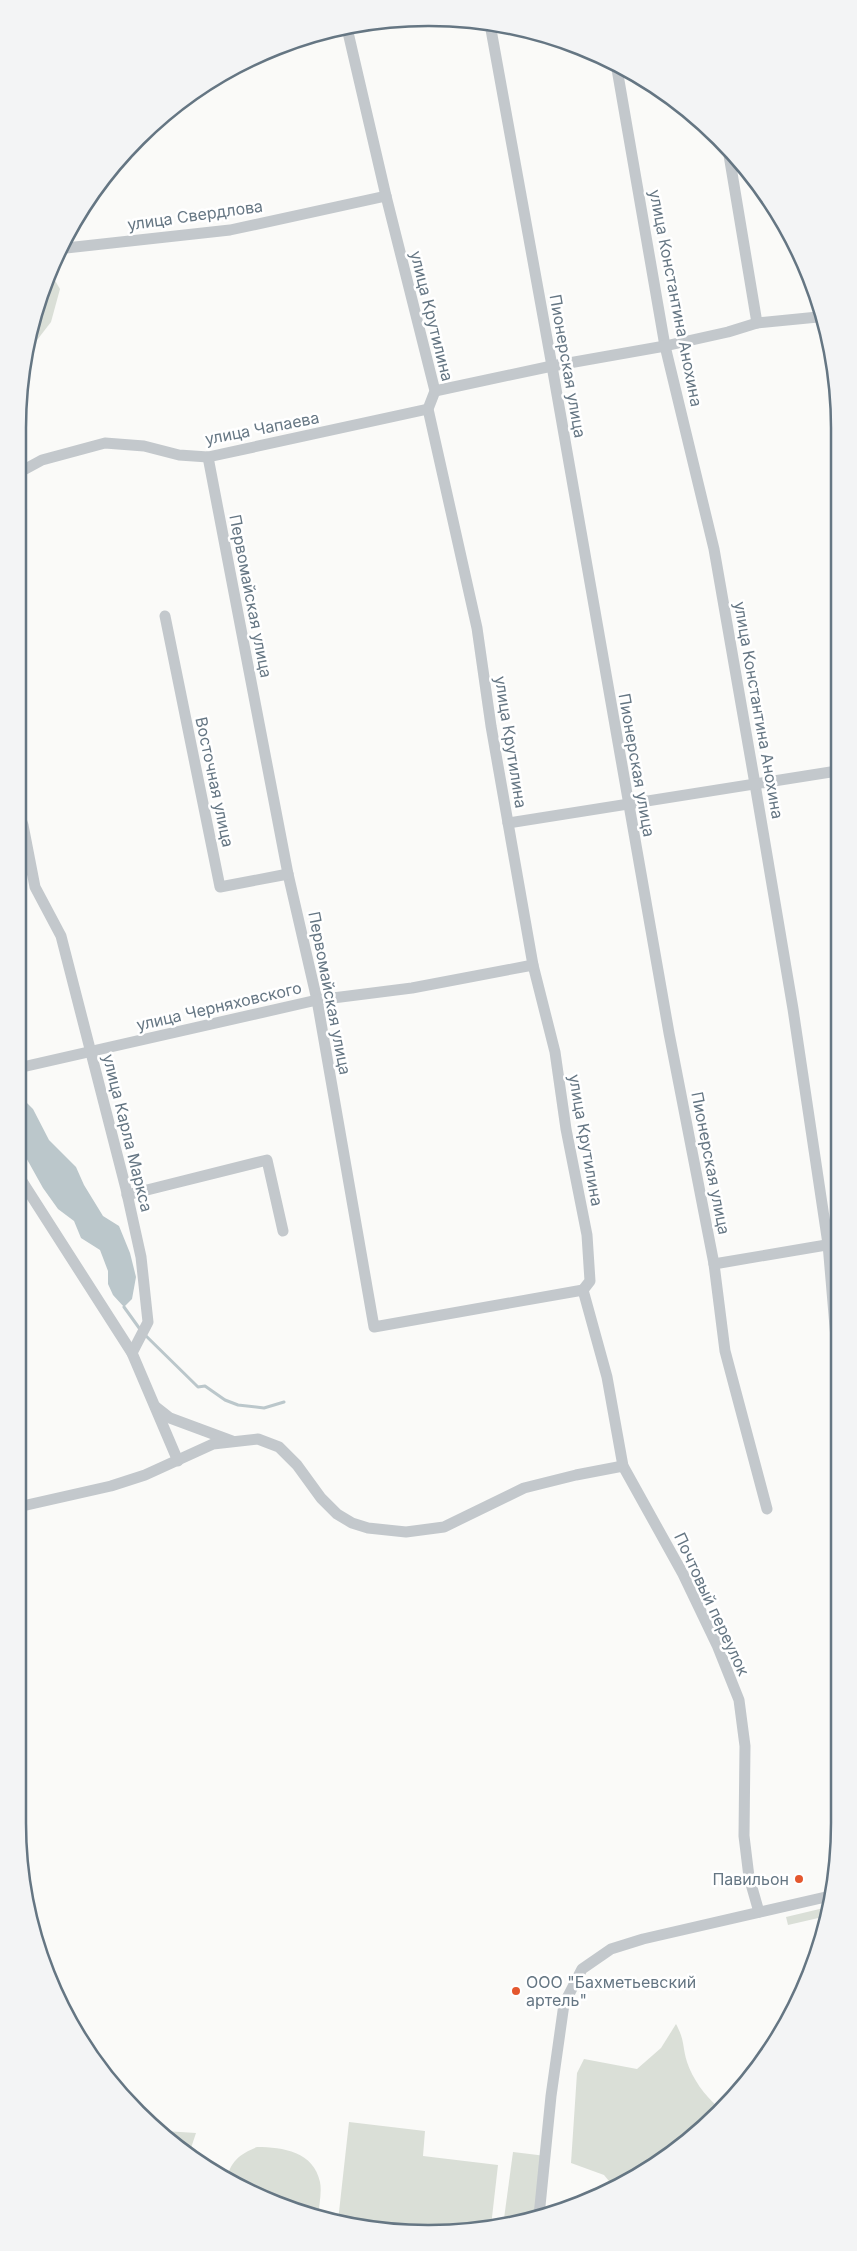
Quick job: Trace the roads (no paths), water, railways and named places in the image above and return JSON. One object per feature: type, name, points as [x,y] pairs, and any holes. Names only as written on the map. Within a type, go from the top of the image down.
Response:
[{"type":"street","name":"Пионерская улица","points":[[491,32],[552,366],[627,804],[714,1264],[726,1351],[767,1508]]},
{"type":"street","name":"улица Крутилина","points":[[348,34],[386,196],[435,391],[428,409],[477,628],[533,966],[555,1052],[566,1128],[587,1235],[590,1281],[584,1290],[607,1377],[623,1466]]},
{"type":"street","name":"улица Константина Анохина","points":[[618,74],[665,346],[714,549],[831,1232]]},
{"type":"street","points":[[730,162],[757,323]]},
{"type":"street","name":"улица Свердлова","points":[[70,248],[230,230],[386,196]]},
{"type":"street","points":[[435,391],[552,366],[665,346],[728,332],[757,323],[815,317]]},
{"type":"street","name":"улица Чапаева","points":[[26,469],[42,460],[106,443],[144,446],[179,455],[208,457],[428,409]]},
{"type":"street","name":"Первомайская улица","points":[[208,457],[288,874],[317,1000],[374,1327],[584,1290]]},
{"type":"street","name":"Восточная улица","points":[[164,616],[220,887],[288,874]]},
{"type":"street","points":[[508,823],[831,773]]},
{"type":"street","name":"улица Карла Маркса","points":[[26,840],[35,887],[61,936],[141,1257],[148,1322],[132,1353]]},
{"type":"street","name":"улица Черняховского","points":[[26,1066],[317,1000],[412,988],[533,966]]},
{"type":"street","points":[[127,1195],[267,1160],[283,1231]]},
{"type":"street","points":[[26,1187],[132,1353],[178,1461]]},
{"type":"street","points":[[714,1264],[831,1244]]},
{"type":"street","points":[[154,1405],[170,1418],[236,1442]]},
{"type":"street","points":[[26,1505],[111,1486],[146,1475],[213,1444],[258,1440],[279,1447],[297,1465],[320,1498],[338,1514],[352,1523],[368,1528],[395,1532],[444,1527],[524,1488],[576,1474],[623,1466]]},
{"type":"street","name":"Почтовый переулок","points":[[623,1466],[683,1574],[717,1645],[739,1700],[745,1746],[744,1836],[749,1877],[759,1912]]},
{"type":"street","points":[[540,2209],[551,2096],[564,2004],[582,1969],[611,1949],[643,1939],[824,1897]]},
{"type":"waterway","points":[[124,1307],[142,1332],[198,1387],[205,1386],[225,1400],[238,1405],[264,1408],[284,1402]]},
{"type":"place","name":"Павильон","points":[[799,1879]]},
{"type":"place","name":"ООО \"Бахметьевский артель\"","points":[[516,1991]]}]
